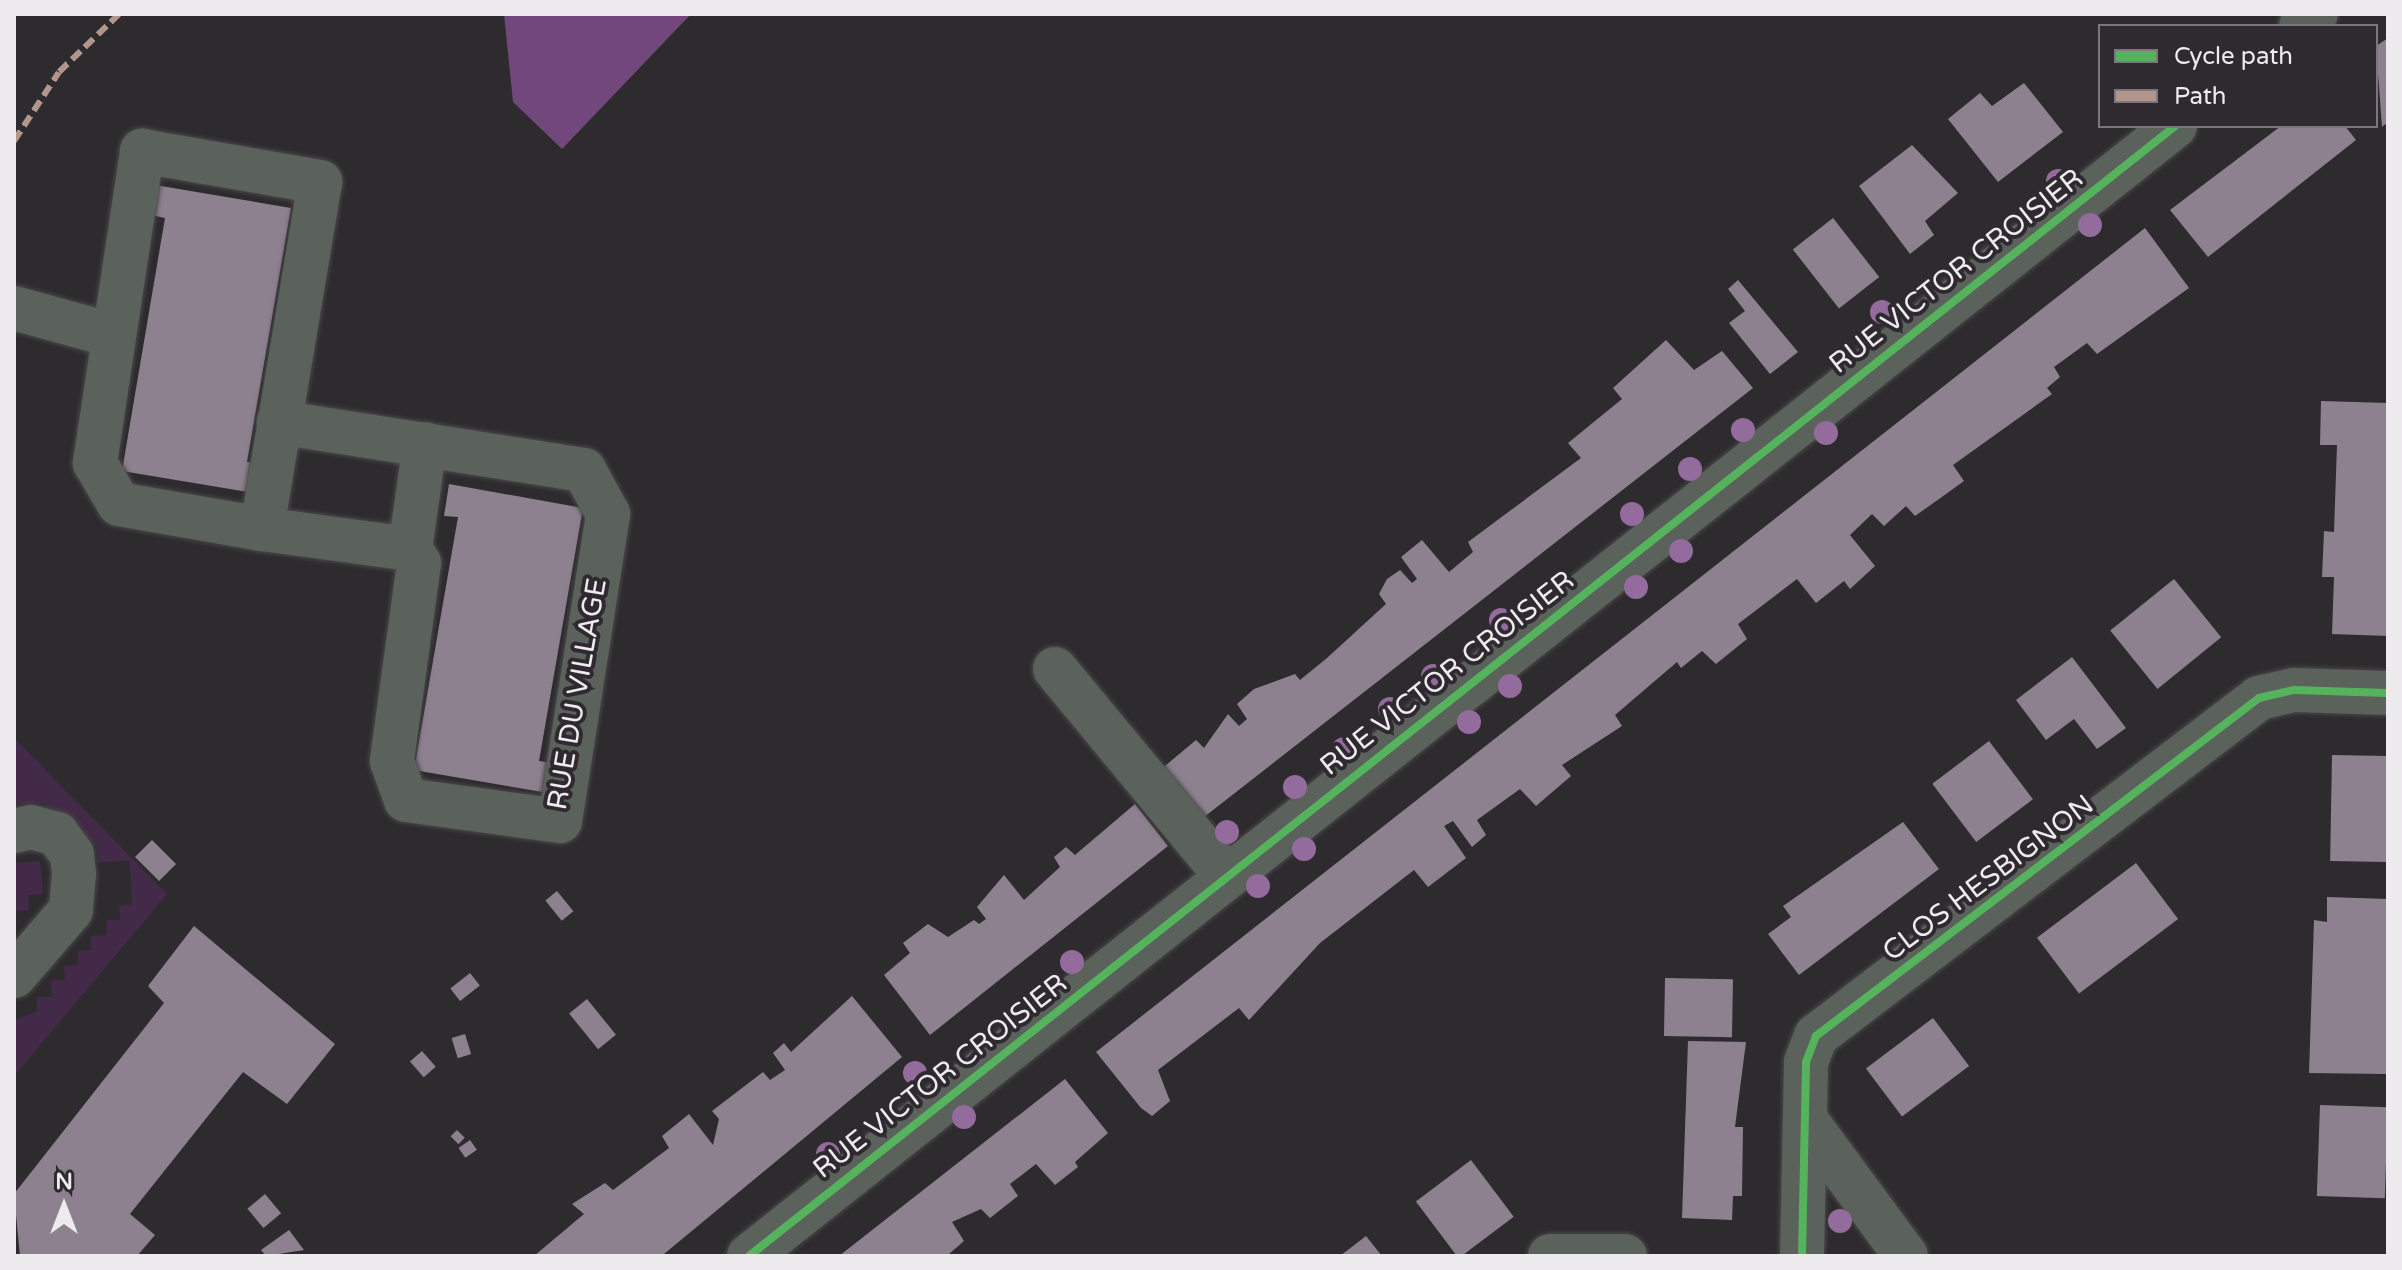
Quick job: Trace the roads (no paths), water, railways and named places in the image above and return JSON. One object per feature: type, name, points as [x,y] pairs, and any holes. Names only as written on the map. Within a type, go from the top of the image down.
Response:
[{"type":"street","name":"RUE VICTOR CROISIER","points":[[749,1256],[2172,128]]},
{"type":"street","points":[[262,529],[320,182],[142,151],[95,463],[119,504],[262,529],[410,549],[425,444]]},
{"type":"street","points":[[14,308],[112,335]]},
{"type":"street","name":"RUE DU VILLAGE","points":[[279,422],[584,470],[608,514],[560,821],[406,800],[392,761],[419,563],[410,549]]},
{"type":"street","points":[[1055,669],[1226,876]]},
{"type":"street","name":"CLOS HESBIGNON","points":[[1802,1256],[1806,1062],[1816,1036],[2259,698],[2294,690],[2388,693]]},
{"type":"street","points":[[14,831],[31,827],[57,834],[72,855],[74,874],[71,910],[14,976]]},
{"type":"street","points":[[1805,1119],[1906,1256]]},
{"type":"street","points":[[1550,1256],[1625,1256]]}]
